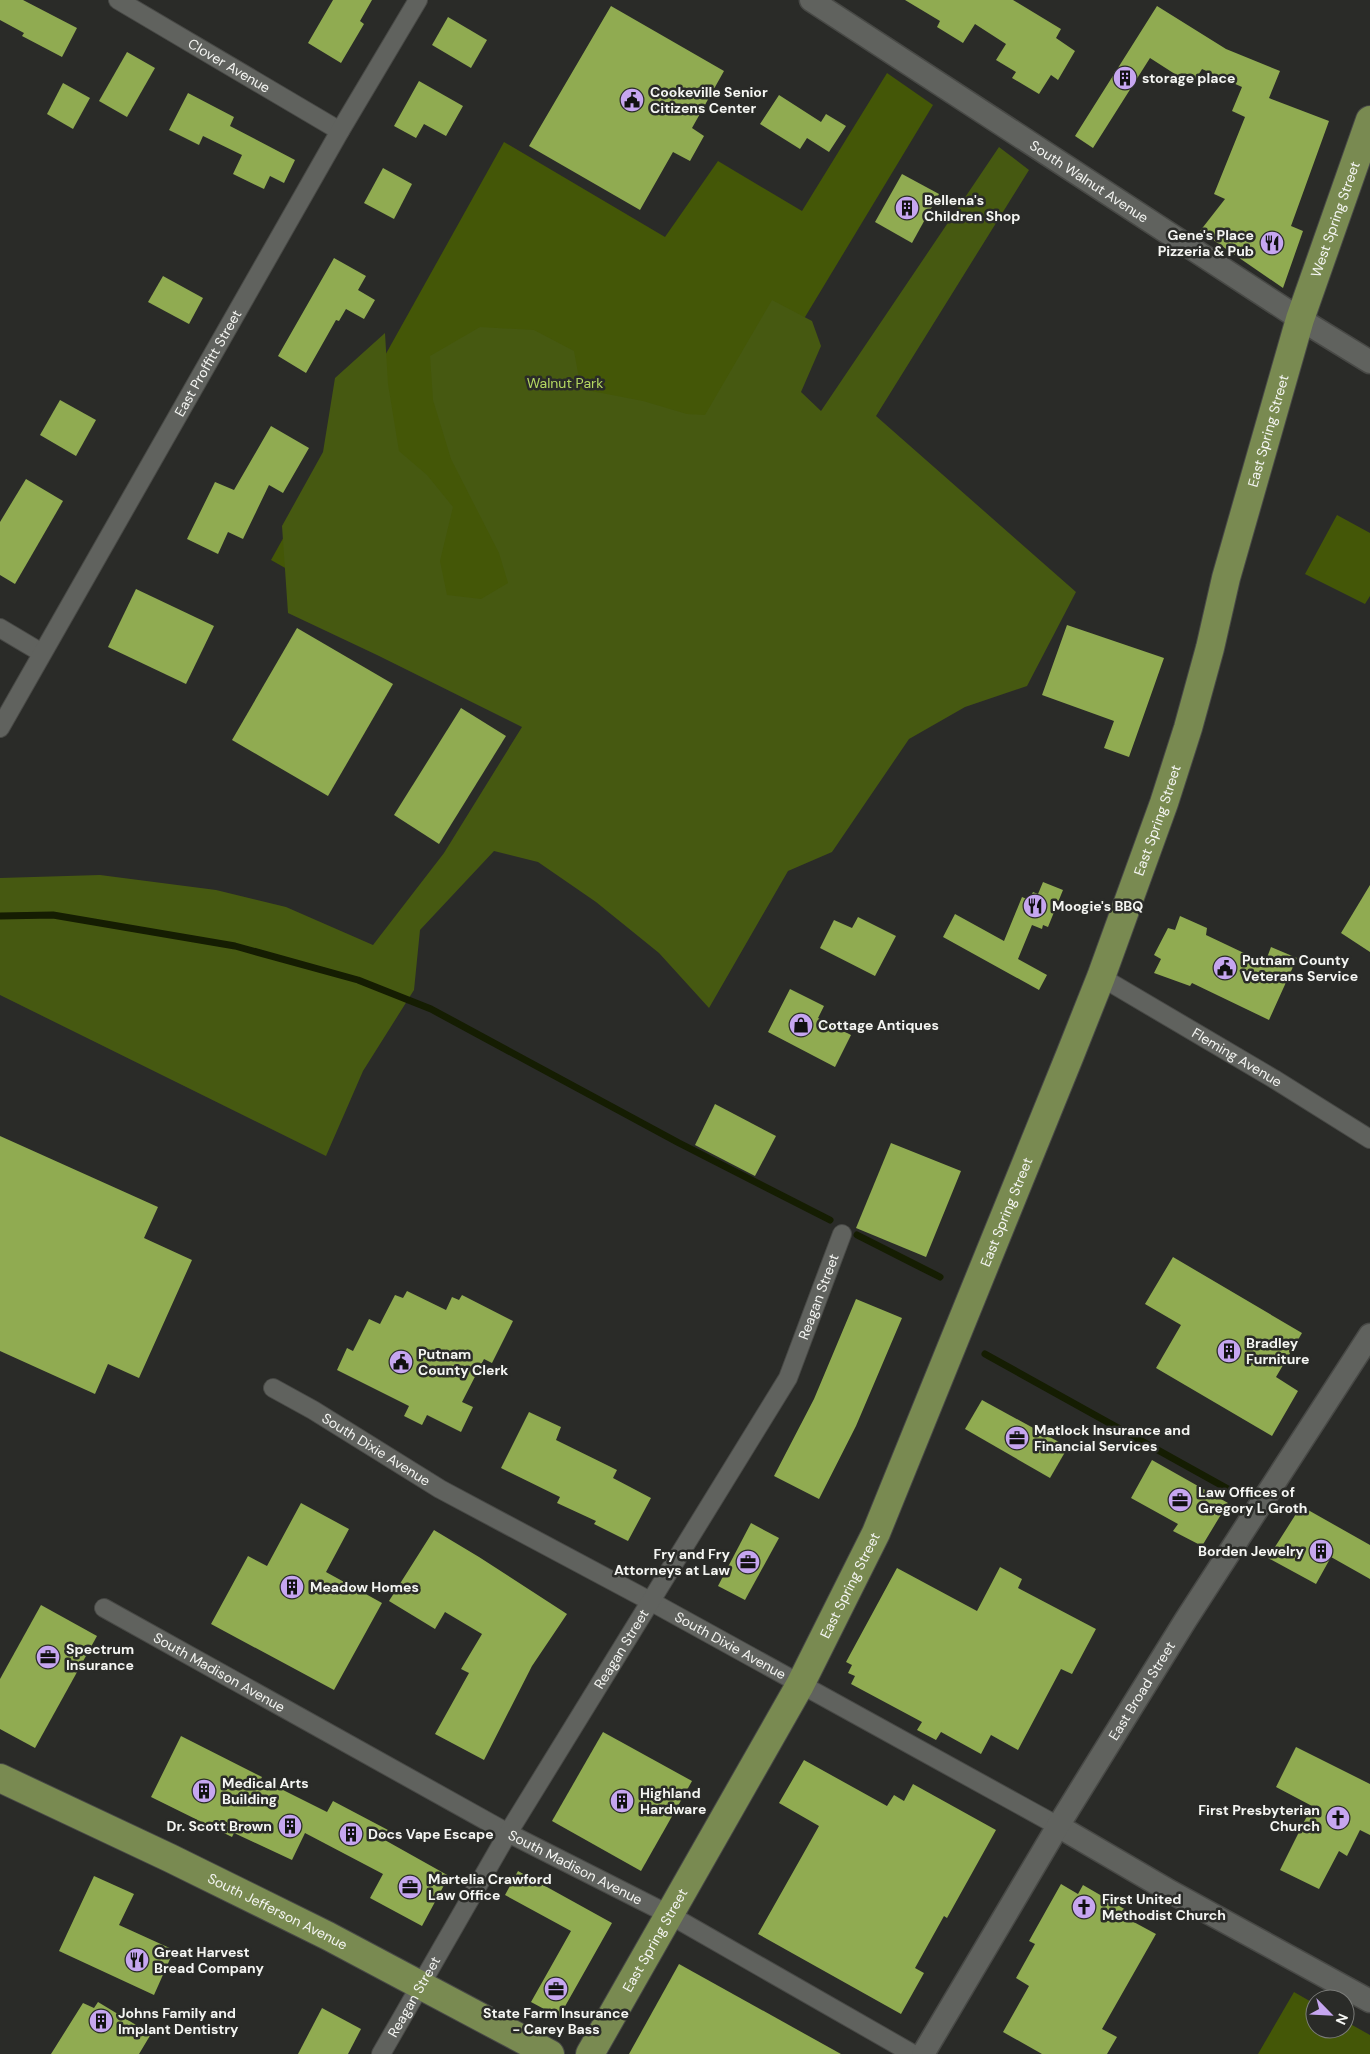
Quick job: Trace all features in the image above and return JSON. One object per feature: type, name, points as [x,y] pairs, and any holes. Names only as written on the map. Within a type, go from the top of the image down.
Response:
[{"type":"main road","name":"West Spring Street","points":[[1300,319],[1370,120]]},
{"type":"main road","name":"East Spring Street","points":[[590,2054],[800,1685],[876,1533],[1101,976],[1164,803],[1188,728],[1210,648],[1226,578],[1300,319]]},
{"type":"main road","name":"South Jefferson Avenue","points":[[0,1778],[177,1861],[328,1936],[550,2054]]},
{"type":"street","name":"Clover Avenue","points":[[118,0],[340,131]]},
{"type":"street","name":"East Proffitt Street","points":[[0,728],[340,131],[418,0]]},
{"type":"street","name":"South Walnut Avenue","points":[[811,0],[1300,319],[1370,362]]},
{"type":"street","points":[[0,628],[42,653]]},
{"type":"street","name":"Fleming Avenue","points":[[1101,976],[1274,1079],[1370,1139]]},
{"type":"street","name":"Reagan Street","points":[[381,2054],[508,1833],[788,1378],[842,1234]]},
{"type":"street","name":"East Broad Street","points":[[923,2054],[1058,1826],[1185,1621],[1370,1335]]},
{"type":"street","name":"South Dixie Avenue","points":[[273,1388],[314,1410],[440,1488],[650,1601],[1058,1826]]},
{"type":"street","name":"South Madison Avenue","points":[[104,1608],[508,1833],[670,1915],[913,2054]]},
{"type":"street","points":[[1058,1826],[1179,1897],[1370,2001]]},
{"type":"green space","name":"Walnut Park","points":[[887,73],[933,105],[560,723],[271,560],[504,142],[665,237],[718,161],[802,211]]},
{"type":"green space","points":[[999,147],[1029,170],[876,416],[1076,592],[1027,686],[965,707],[909,739],[832,852],[788,871],[709,1008],[659,953],[596,902],[538,862],[494,851],[420,930],[414,990],[363,1071],[326,1156],[0,995],[0,878],[100,875],[216,890],[286,907],[373,945],[444,853],[522,727],[288,613],[282,526],[323,452],[335,378],[385,333],[388,384],[399,451],[427,475],[453,507],[440,561],[447,595],[481,599],[508,583],[499,553],[451,459],[433,400],[430,356],[480,327],[534,330],[574,351],[581,389],[643,401],[687,414],[705,415],[772,300],[812,321],[821,346],[801,392],[821,411]]},
{"type":"green space","points":[[1337,515],[1370,533],[1370,596],[1365,604],[1305,574]]},
{"type":"green space","points":[[1294,1992],[1305,1998],[1305,2039],[1355,2039],[1355,2027],[1370,2035],[1370,2054],[1258,2054]]},
{"type":"building","points":[[0,0],[23,0],[77,28],[62,57],[22,36],[24,33],[0,20]]},
{"type":"building","points":[[333,0],[372,0],[360,21],[364,24],[341,63],[308,43]]},
{"type":"building","points":[[905,0],[1013,0],[1061,29],[1056,38],[1075,51],[1058,80],[1051,75],[1039,94],[1012,78],[1016,72],[996,60],[1006,44],[975,24],[963,43],[937,27],[940,21]]},
{"type":"building","name":"Cookeville Senior Citizens Center","points":[[611,6],[724,71],[692,128],[704,136],[690,161],[673,152],[640,210],[529,146]]},
{"type":"building","points":[[1157,6],[1226,49],[1280,71],[1269,98],[1329,121],[1291,226],[1303,231],[1283,288],[1200,231],[1225,199],[1214,194],[1245,117],[1232,111],[1242,87],[1202,69],[1192,85],[1150,58],[1093,148],[1075,136]]},
{"type":"building","points":[[448,17],[487,40],[471,68],[432,45]]},
{"type":"building","points":[[127,52],[155,68],[127,117],[99,101]]},
{"type":"building","points":[[419,81],[463,106],[446,136],[424,124],[416,138],[394,126]]},
{"type":"building","points":[[63,83],[90,98],[73,129],[47,114]]},
{"type":"building","points":[[188,93],[234,117],[230,126],[295,160],[284,183],[270,176],[264,189],[233,174],[242,155],[203,136],[199,145],[169,130]]},
{"type":"building","points":[[779,95],[821,122],[826,114],[846,126],[829,152],[807,138],[800,149],[760,124]]},
{"type":"building","points":[[383,168],[412,184],[394,219],[364,203]]},
{"type":"building","name":"Bellena's Children Shop","points":[[902,174],[939,194],[912,243],[875,222]]},
{"type":"building","points":[[334,258],[366,276],[358,290],[375,300],[364,319],[346,309],[339,321],[336,320],[306,373],[278,356]]},
{"type":"building","points":[[163,276],[203,298],[189,324],[148,302]]},
{"type":"building","points":[[60,400],[96,420],[76,456],[40,435]]},
{"type":"building","points":[[271,426],[309,448],[283,493],[269,485],[243,539],[228,532],[218,554],[187,539],[215,482],[234,490]]},
{"type":"building","points":[[26,479],[63,501],[15,584],[0,575],[0,522]]},
{"type":"building","points":[[136,589],[214,626],[186,684],[108,647]]},
{"type":"building","points":[[1067,625],[1164,658],[1129,757],[1104,748],[1114,721],[1042,695]]},
{"type":"building","points":[[297,628],[393,684],[328,796],[232,740]]},
{"type":"building","points":[[461,708],[506,736],[439,844],[394,815]]},
{"type":"building","points":[[1043,882],[1063,890],[1048,927],[1043,925],[1042,929],[1032,925],[1018,959],[1047,975],[1039,990],[943,937],[955,914],[1004,941],[1022,897],[1029,900],[1033,892],[1038,894]]},
{"type":"building","points":[[1370,885],[1370,952],[1341,933]]},
{"type":"building","name":"Putnam County Veterans Service","points":[[1180,916],[1207,928],[1206,935],[1265,963],[1271,947],[1297,958],[1269,1020],[1192,983],[1190,986],[1154,973],[1161,959],[1154,955],[1168,928],[1175,930]]},
{"type":"building","points":[[858,917],[896,936],[875,976],[820,948],[834,920],[852,928]]},
{"type":"building","name":"Cottage Antiques","points":[[790,989],[824,1006],[818,1018],[851,1035],[835,1067],[768,1032]]},
{"type":"building","points":[[715,1104],[776,1136],[755,1176],[695,1145]]},
{"type":"building","points":[[0,1136],[158,1207],[144,1238],[192,1260],[139,1378],[108,1364],[95,1394],[0,1351]]},
{"type":"building","points":[[891,1143],[961,1171],[926,1257],[856,1228]]},
{"type":"building","name":"Bradley Furniture","points":[[1173,1257],[1302,1333],[1276,1377],[1298,1391],[1272,1436],[1156,1368],[1181,1325],[1145,1304]]},
{"type":"building","name":"Putnam County Clerk","points":[[407,1291],[446,1310],[452,1297],[459,1300],[462,1295],[513,1321],[492,1363],[484,1359],[462,1402],[473,1407],[461,1432],[427,1415],[422,1425],[404,1416],[409,1406],[337,1370],[347,1348],[353,1351],[369,1319],[380,1324],[395,1295],[403,1298]]},
{"type":"building","points":[[856,1299],[902,1318],[856,1426],[819,1499],[774,1476],[814,1399]]},
{"type":"building","name":"Matlock Insurance and Financial Services","points":[[982,1400],[1068,1447],[1050,1478],[965,1429]]},
{"type":"building","points":[[529,1412],[561,1427],[556,1440],[617,1470],[613,1478],[651,1498],[628,1541],[594,1524],[596,1521],[557,1503],[560,1497],[501,1468]]},
{"type":"building","name":"Law Offices of Gregory L Groth","points":[[1152,1460],[1228,1503],[1202,1546],[1173,1531],[1178,1524],[1131,1498]]},
{"type":"building","name":"Meadow Homes","points":[[301,1503],[349,1529],[326,1572],[382,1603],[334,1690],[211,1624],[248,1556],[267,1566]]},
{"type":"building","name":"Borden Jewelry","points":[[1301,1506],[1370,1545],[1370,1579],[1331,1557],[1316,1584],[1268,1558]]},
{"type":"building","name":"Fry and Fry Attorneys at Law","points":[[751,1523],[779,1538],[745,1600],[718,1586]]},
{"type":"building","points":[[434,1530],[567,1614],[532,1666],[484,1760],[435,1734],[469,1673],[461,1669],[482,1634],[445,1612],[435,1629],[389,1601]]},
{"type":"building","points":[[1000,1567],[1022,1579],[1018,1588],[1096,1629],[1072,1674],[1061,1669],[1018,1750],[991,1735],[981,1754],[941,1732],[936,1740],[917,1730],[922,1722],[851,1684],[855,1676],[848,1673],[852,1665],[846,1662],[897,1568],[977,1611]]},
{"type":"building","name":"Spectrum Insurance","points":[[41,1605],[97,1636],[35,1748],[0,1729],[0,1679]]},
{"type":"building","name":"Highland Hardware","points":[[603,1732],[692,1781],[641,1871],[552,1821]]},
{"type":"building","points":[[181,1736],[327,1812],[333,1801],[388,1830],[383,1839],[449,1876],[422,1926],[370,1898],[383,1874],[305,1833],[292,1860],[234,1833],[232,1837],[151,1797]]},
{"type":"building","name":"First Presbyterian Church","points":[[1296,1747],[1370,1784],[1370,1835],[1360,1830],[1347,1856],[1339,1851],[1319,1889],[1280,1870],[1312,1806],[1276,1787]]},
{"type":"building","points":[[804,1760],[887,1806],[894,1795],[904,1801],[913,1784],[996,1830],[947,1918],[944,1916],[915,1968],[924,1973],[901,2014],[758,1934],[819,1826],[779,1803]]},
{"type":"building","points":[[518,1871],[612,1923],[559,2017],[531,2002],[571,1931],[505,1895]]},
{"type":"building","points":[[94,1876],[134,1894],[119,1925],[174,1950],[154,1995],[59,1951]]},
{"type":"building","points":[[1061,1884],[1078,1894],[1083,1885],[1133,1914],[1130,1920],[1156,1934],[1102,2029],[1117,2037],[1107,2054],[1042,2054],[1003,2032],[1029,1986],[1016,1978],[1035,1944],[1029,1941]]},
{"type":"building","points":[[679,1964],[841,2054],[629,2054]]},
{"type":"building","name":"Johns Family and Implant Dentistry","points":[[98,2002],[151,2034],[139,2054],[51,2054],[83,2003],[94,2008]]},
{"type":"building","points":[[322,2008],[361,2029],[348,2054],[298,2054]]},
{"type":"waterway","points":[[0,916],[53,915],[235,946],[358,980],[431,1009],[679,1143],[830,1220]]},
{"type":"waterway","points":[[857,1235],[940,1277]]},
{"type":"waterway","points":[[985,1354],[1237,1494]]},
{"type":"place","name":"storage place","points":[[1125,78]]},
{"type":"place","name":"Cookeville Senior Citizens Center","points":[[632,100]]},
{"type":"place","name":"Bellena's Children Shop","points":[[907,208]]},
{"type":"place","name":"Gene's Place Pizzeria & Pub","points":[[1272,243]]},
{"type":"place","name":"Moogie's BBQ","points":[[1035,906]]},
{"type":"place","name":"Putnam County Veterans Service","points":[[1225,968]]},
{"type":"place","name":"Cottage Antiques","points":[[801,1025]]},
{"type":"place","name":"Bradley Furniture","points":[[1229,1351]]},
{"type":"place","name":"Putnam County Clerk","points":[[401,1362]]},
{"type":"place","name":"Matlock Insurance and Financial Services","points":[[1017,1438]]},
{"type":"place","name":"Law Offices of Gregory L Groth","points":[[1180,1500]]},
{"type":"place","name":"Borden Jewelry","points":[[1321,1551]]},
{"type":"place","name":"Fry and Fry Attorneys at Law","points":[[748,1562]]},
{"type":"place","name":"Meadow Homes","points":[[292,1587]]},
{"type":"place","name":"Spectrum Insurance","points":[[48,1657]]},
{"type":"place","name":"Medical Arts Building","points":[[204,1791]]},
{"type":"place","name":"Highland Hardware","points":[[622,1801]]},
{"type":"place","name":"First Presbyterian Church","points":[[1338,1818]]},
{"type":"place","name":"Dr. Scott Brown","points":[[290,1826]]},
{"type":"place","name":"Docs Vape Escape","points":[[351,1834]]},
{"type":"place","name":"Martelia Crawford Law Office","points":[[410,1887]]},
{"type":"place","name":"First United Methodist Church","points":[[1084,1907]]},
{"type":"place","name":"Great Harvest Bread Company","points":[[137,1960]]},
{"type":"place","name":"State Farm Insurance - Carey Bass","points":[[556,1989]]},
{"type":"place","name":"Johns Family and Implant Dentistry","points":[[101,2021]]}]
